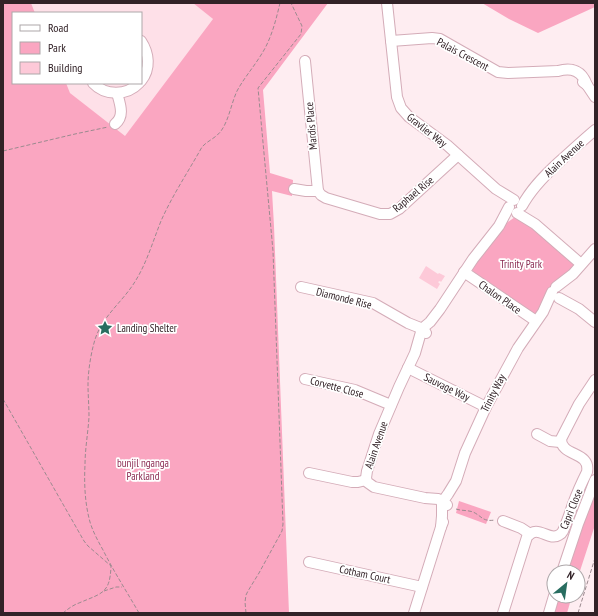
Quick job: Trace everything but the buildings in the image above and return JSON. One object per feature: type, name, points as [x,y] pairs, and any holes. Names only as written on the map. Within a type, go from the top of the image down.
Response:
[{"type":"street","name":"Gravlier Way","points":[[388,3],[397,96],[401,108],[409,117],[447,145],[581,264]]},
{"type":"street","name":"Palais Crescent","points":[[391,41],[432,38],[440,39],[498,72],[508,73],[558,70],[573,74],[586,85],[595,97]]},
{"type":"street","points":[[142,42],[146,48],[148,58],[147,68],[142,80]]},
{"type":"street","name":"Mardis Place","points":[[306,61],[318,191]]},
{"type":"street","points":[[94,84],[96,87],[106,92],[117,93],[127,91],[138,84]]},
{"type":"street","points":[[115,124],[121,116],[121,106],[117,93]]},
{"type":"street","name":"Alain Avenue","points":[[447,505],[440,505],[425,498],[374,487],[366,480],[371,458],[391,405],[415,353],[423,331],[440,310],[464,272],[499,226],[526,197],[534,186],[595,130]]},
{"type":"street","name":"Raphael Rise","points":[[294,189],[318,191],[326,198],[380,214],[390,214],[399,208],[458,155]]},
{"type":"street","name":"Trinity Way","points":[[414,613],[445,518],[447,505],[454,492],[456,481],[468,448],[486,407],[506,368],[536,321],[581,264],[595,249]]},
{"type":"street","name":"Chalon Place","points":[[464,272],[536,321]]},
{"type":"street","name":"Diamonde Rise","points":[[301,287],[368,302],[408,323],[415,329],[423,331]]},
{"type":"street","points":[[559,293],[595,322]]},
{"type":"street","name":"Sauvage Way","points":[[408,368],[486,407]]},
{"type":"street","name":"Corvette Close","points":[[305,379],[355,390],[391,405]]},
{"type":"street","points":[[560,442],[561,437],[579,404],[595,380]]},
{"type":"street","name":"Capri Close","points":[[501,520],[521,528],[530,534],[535,532],[556,536],[561,534],[564,529],[588,468],[585,461],[580,456],[567,450],[560,442],[550,441],[537,434]]},
{"type":"street","points":[[309,473],[352,482],[366,480]]},
{"type":"street","points":[[565,564],[595,480]]},
{"type":"street","points":[[503,613],[526,541],[530,534]]},
{"type":"street","name":"Cotham Court","points":[[309,562],[422,587]]},
{"type":"path","points":[[139,613],[111,566],[95,536],[90,523],[86,498],[85,465],[89,415],[88,384],[95,339],[106,319],[137,279],[145,263],[161,221],[202,148],[220,132],[225,125],[233,102],[243,81],[261,55],[272,32],[280,3]]},
{"type":"path","points":[[246,613],[246,595],[282,531],[283,524],[272,251],[258,88],[301,34],[302,26],[292,3]]},
{"type":"path","points":[[3,151],[104,128],[115,124]]},
{"type":"path","points":[[3,400],[84,541],[111,566]]},
{"type":"path","points":[[447,505],[462,511],[473,512],[481,518],[490,521],[501,520]]},
{"type":"path","points":[[578,613],[595,558]]},
{"type":"path","points":[[104,592],[108,583],[111,566]]},
{"type":"path","points":[[63,613],[74,605],[104,592],[116,587],[124,587]]},
{"type":"shaded area","points":[[31,3],[193,3],[213,19],[125,137],[70,93],[66,84],[142,84],[142,12],[35,12]]},
{"type":"green space","name":"bunjil nganga Parkland","points":[[3,3],[31,3],[35,12],[12,12],[12,84],[66,84],[70,93],[125,136],[213,19],[193,3],[328,3],[263,90],[270,173],[293,180],[292,196],[272,191],[289,613],[3,613]]},
{"type":"green space","points":[[482,3],[595,3],[595,7],[538,33],[509,19]]},
{"type":"green space","name":"Trinity Park","points":[[515,217],[533,229],[566,257],[569,257],[573,263],[573,268],[550,288],[537,313],[532,314],[474,273],[472,269],[505,224]]},
{"type":"green space","points":[[595,491],[595,525],[582,564],[569,564]]},
{"type":"green space","points":[[459,501],[491,512],[486,524],[456,513]]},
{"type":"green space","points":[[555,604],[570,604],[567,613],[552,613]]},
{"type":"place","name":"Landing Shelter","points":[[105,328]]}]
